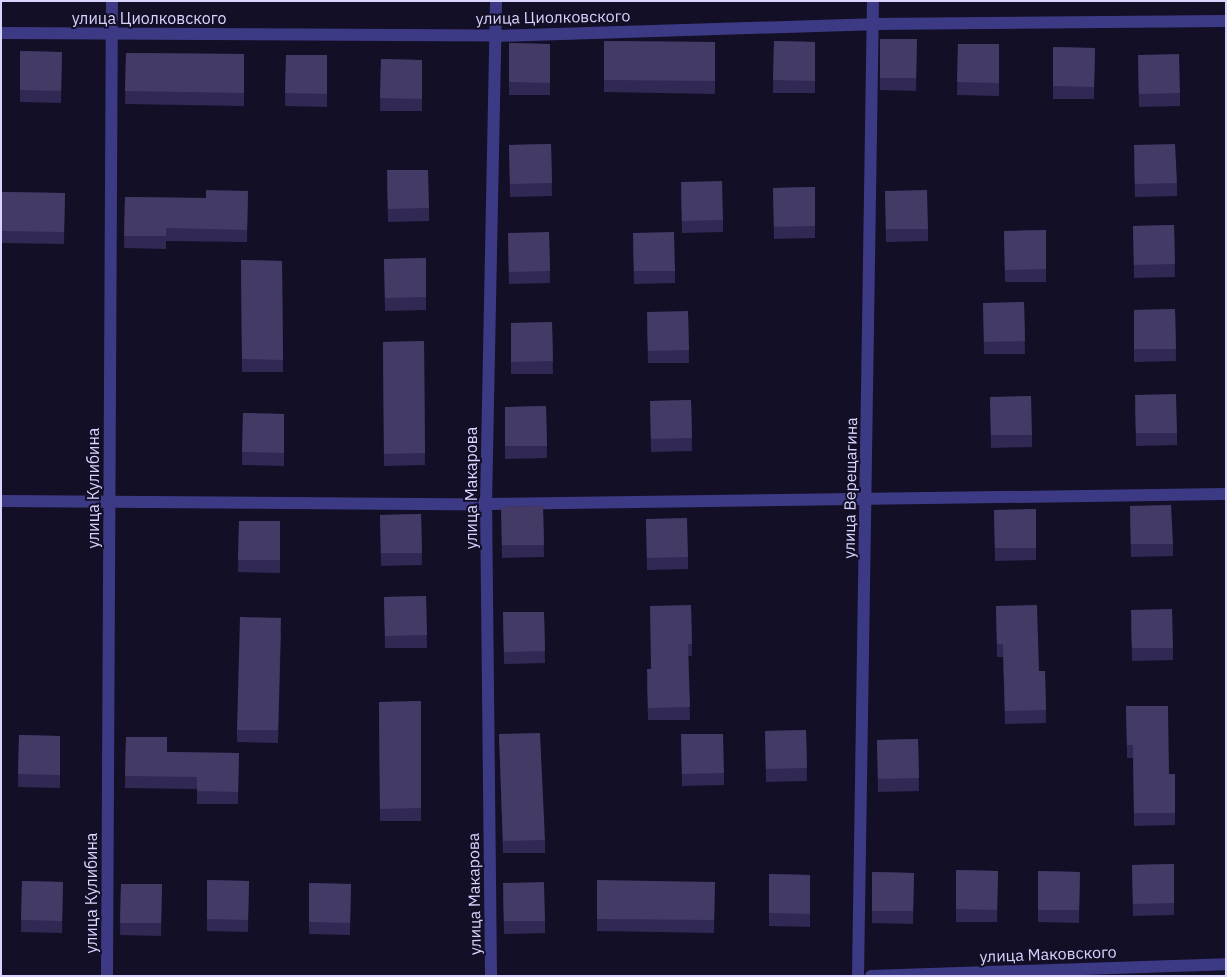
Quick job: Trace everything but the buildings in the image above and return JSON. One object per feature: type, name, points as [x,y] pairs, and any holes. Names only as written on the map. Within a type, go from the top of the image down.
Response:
[{"type":"street","name":"улица Кулибина","points":[[107,976],[112,1]]},
{"type":"street","name":"улица Макарова","points":[[491,976],[486,504],[496,1]]},
{"type":"street","name":"улица Верещагина","points":[[858,976],[867,500],[872,1]]},
{"type":"street","name":"улица Циолковского","points":[[1,33],[496,36],[872,24],[1226,20]]},
{"type":"street","points":[[1,501],[486,504],[1226,494]]},
{"type":"street","name":"улица Маковского","points":[[872,976],[1226,964]]}]
